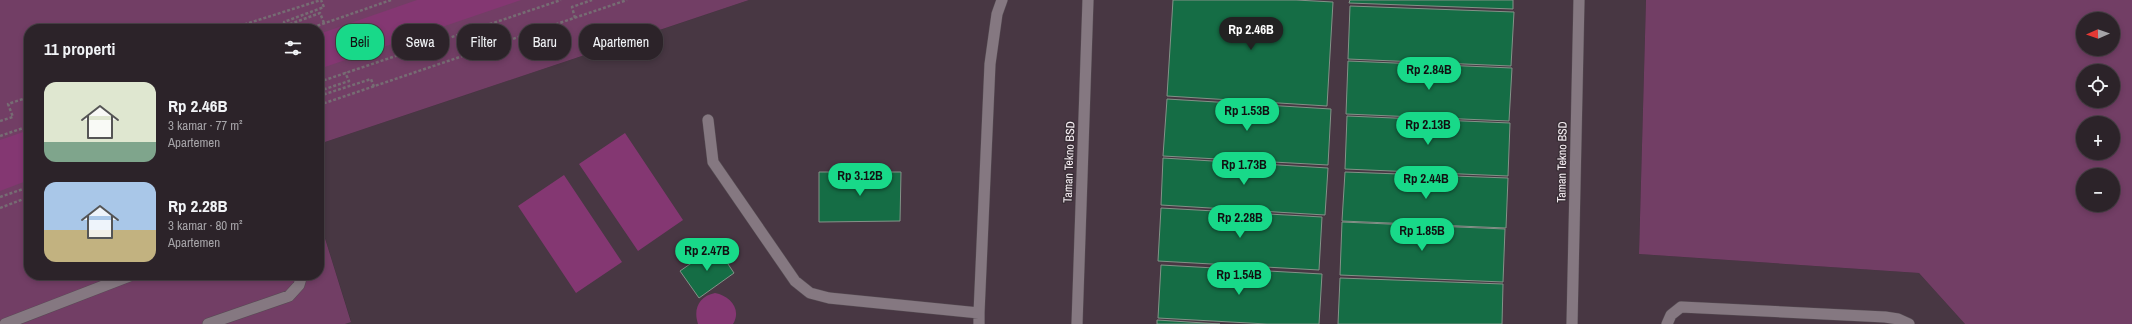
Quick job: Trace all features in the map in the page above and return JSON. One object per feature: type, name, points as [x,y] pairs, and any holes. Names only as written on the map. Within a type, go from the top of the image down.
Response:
[{"type":"lane","points":[[708,120],[713,162],[795,281],[810,293],[829,298],[979,318],[990,64],[997,14],[1002,0]]},
{"type":"lane","name":"Taman Tekno BSD","points":[[1077,324],[1088,0]]},
{"type":"lane","name":"Taman Tekno BSD","points":[[1572,324],[1579,0]]},
{"type":"lane","points":[[5,324],[119,280]]},
{"type":"lane","points":[[208,324],[289,296],[299,285],[300,280]]},
{"type":"lane","points":[[1667,324],[1671,315],[1681,307],[1885,317],[1898,319],[1909,324]]},
{"type":"path","points":[[246,24],[321,0],[324,7],[284,22],[284,24]]},
{"type":"path","points":[[290,24],[320,13],[324,23],[391,0]]},
{"type":"path","points":[[324,80],[561,0]]},
{"type":"path","points":[[575,18],[572,7],[592,0]]},
{"type":"path","points":[[324,103],[627,0]]},
{"type":"path","points":[[324,89],[349,81],[346,72]]},
{"type":"path","points":[[324,94],[371,79],[374,87]]},
{"type":"path","points":[[0,121],[13,117],[8,104],[24,99]]},
{"type":"path","points":[[0,136],[24,128]]},
{"type":"path","points":[[0,197],[24,189]]},
{"type":"path","points":[[0,208],[24,199]]},
{"type":"shaded area","points":[[0,0],[749,0],[663,29],[663,24],[579,24],[579,57],[571,60],[571,24],[519,24],[519,60],[570,60],[324,142],[324,24],[24,24],[24,280],[324,280],[324,235],[351,322],[345,324],[0,324]]},
{"type":"shaded area","points":[[417,0],[521,0],[449,25],[392,24],[392,44],[384,47],[384,24],[348,24]]},
{"type":"shaded area","points":[[749,0],[1646,0],[1639,254],[1919,273],[1965,324],[345,324],[351,321],[324,235],[324,142],[579,57],[579,60],[663,60],[663,29]]},
{"type":"shaded area","points":[[1646,0],[2132,0],[2132,324],[1965,324],[1919,273],[1639,254]]},
{"type":"shaded area","points":[[336,28],[336,60],[345,60],[324,67],[324,32]]},
{"type":"shaded area","points":[[24,132],[24,182],[0,191],[0,140]]},
{"type":"shaded area","points":[[625,133],[683,220],[638,251],[579,164]]},
{"type":"shaded area","points":[[564,175],[622,262],[576,293],[518,206]]},
{"type":"shaded area","points":[[715,293],[730,300],[733,304],[736,313],[733,324],[698,324],[696,313],[701,300]]},
{"type":"building","points":[[1173,0],[1296,0],[1333,2],[1327,106],[1167,96]]},
{"type":"building","points":[[1350,0],[1513,0],[1513,9],[1349,3]]},
{"type":"building","points":[[1350,6],[1514,12],[1511,66],[1348,59]]},
{"type":"building","points":[[1348,61],[1512,68],[1509,121],[1346,114]]},
{"type":"building","points":[[1167,99],[1331,109],[1328,165],[1163,156]]},
{"type":"building","points":[[1347,116],[1510,123],[1508,176],[1345,169]]},
{"type":"building","points":[[1163,158],[1328,168],[1325,215],[1161,205]]},
{"type":"building","points":[[819,172],[901,172],[900,221],[819,222]]},
{"type":"building","points":[[1345,172],[1508,178],[1506,228],[1342,221]]},
{"type":"building","points":[[1161,208],[1322,217],[1319,270],[1158,261]]},
{"type":"building","points":[[1342,222],[1505,229],[1503,282],[1340,275]]},
{"type":"building","points":[[716,246],[734,273],[699,298],[680,271]]},
{"type":"building","points":[[1161,265],[1322,274],[1319,324],[1267,324],[1158,318]]},
{"type":"building","points":[[1340,278],[1503,284],[1502,324],[1338,324]]},
{"type":"building","points":[[1157,320],[1220,324],[1157,324]]}]
